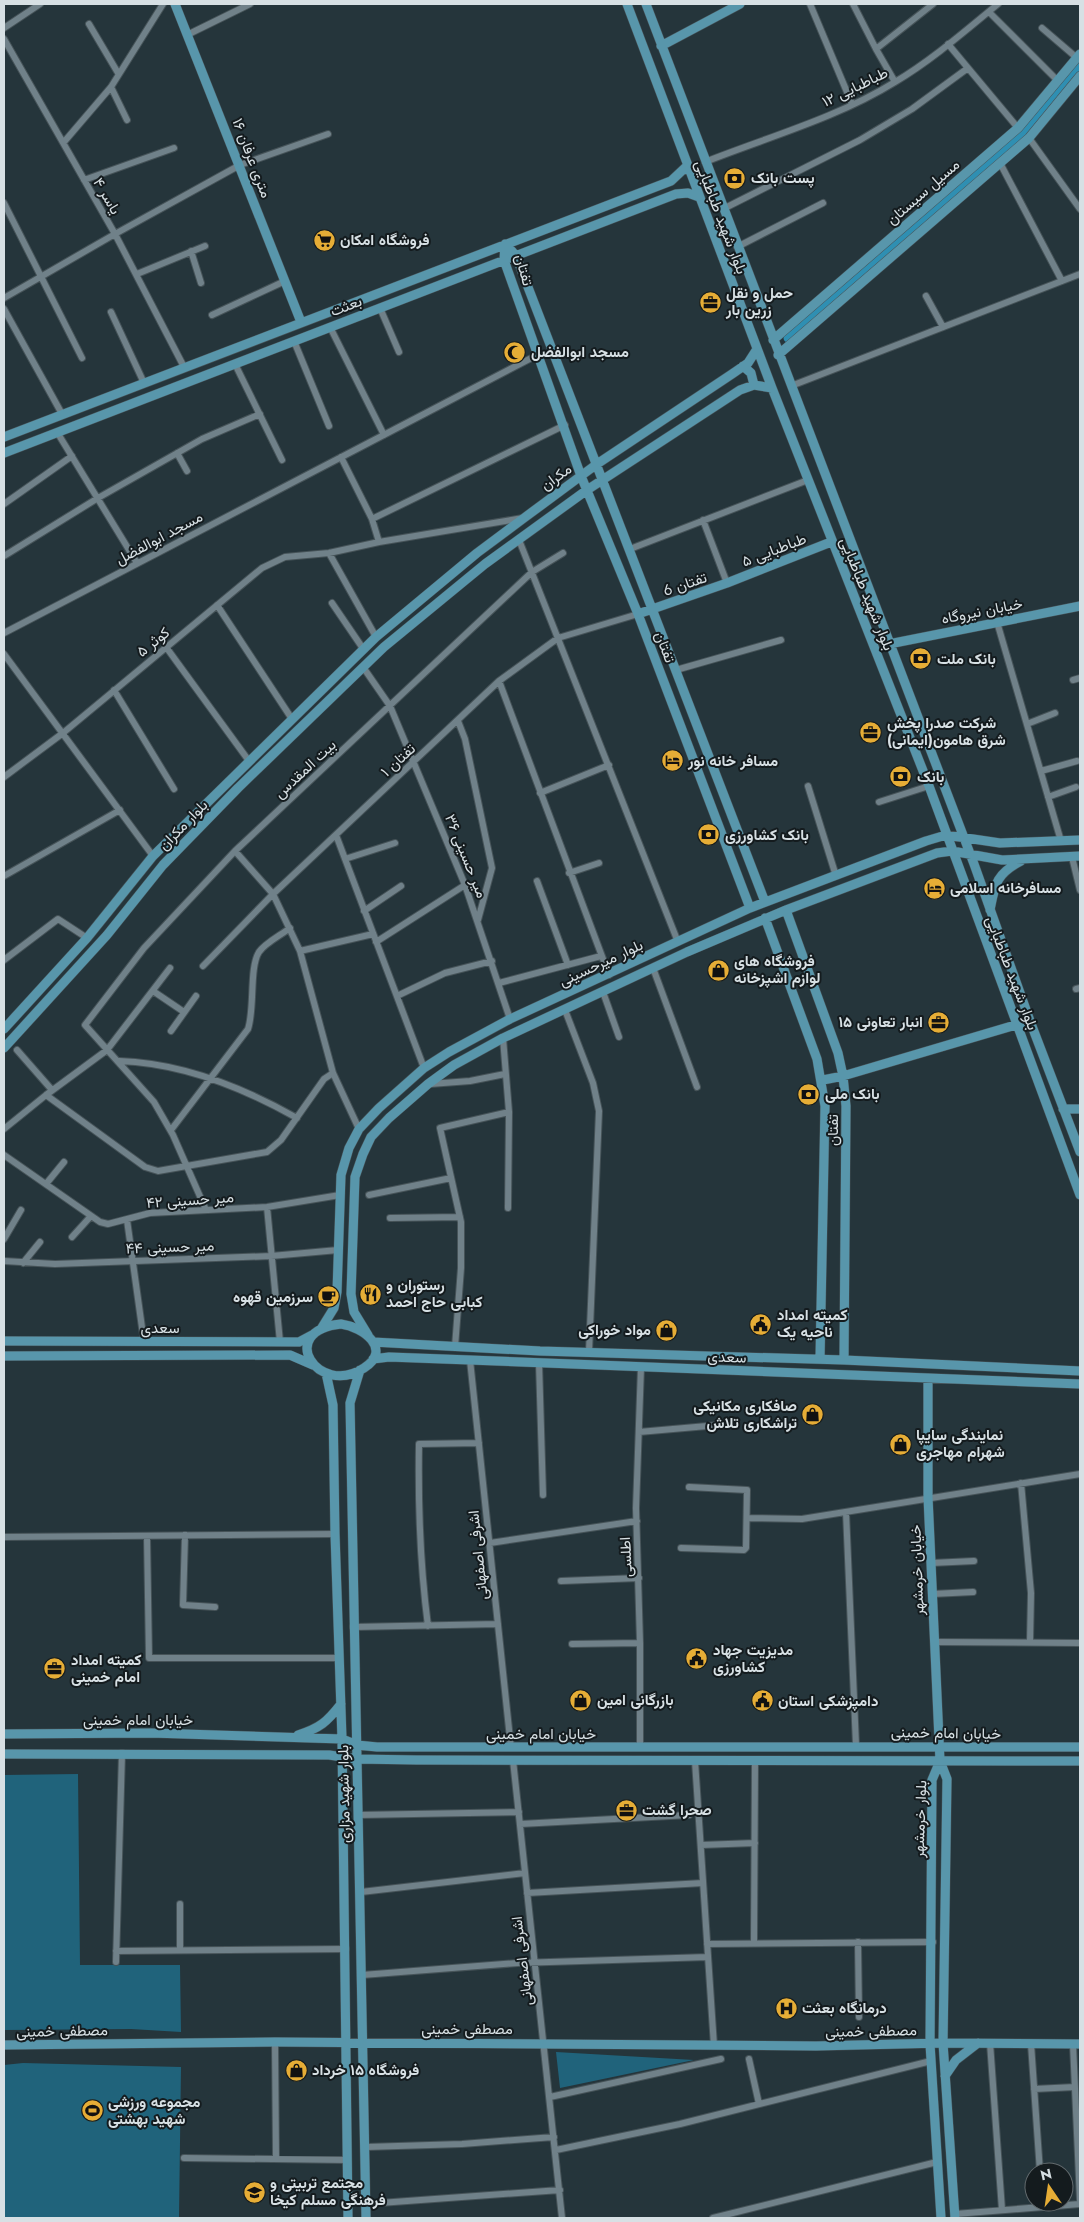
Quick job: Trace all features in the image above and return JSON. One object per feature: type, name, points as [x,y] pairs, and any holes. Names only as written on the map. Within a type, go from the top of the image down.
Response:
[{"type":"main road","name":"۱۶ متری عرفان","points":[[176,4],[301,322]]},
{"type":"main road","name":"بلوار شهید طباطبایی","points":[[627,4],[772,388],[929,786],[1080,1195]]},
{"type":"main road","name":"بلوار شهید طباطبایی","points":[[646,4],[970,855],[1080,1152]]},
{"type":"main road","points":[[661,46],[740,4]]},
{"type":"main road","name":"مسیل سیستان","points":[[773,340],[1018,128],[1078,56]]},
{"type":"main road","name":"مسیل سیستان","points":[[778,354],[1029,138],[1080,76]]},
{"type":"main road","name":"بعثت","points":[[4,437],[671,180],[687,166]]},
{"type":"main road","points":[[671,180],[676,194]]},
{"type":"main road","name":"بعثت","points":[[4,453],[676,194],[688,193],[699,197]]},
{"type":"main road","name":"تفتان","points":[[505,244],[516,256],[765,902]]},
{"type":"main road","name":"تفتان","points":[[505,244],[504,260],[565,425],[581,476],[638,614],[750,908]]},
{"type":"main road","points":[[721,254],[737,247]]},
{"type":"main road","name":"مکران","points":[[376,637],[477,553],[597,464],[743,366],[757,349]]},
{"type":"main road","points":[[743,366],[751,373],[754,385],[772,388]]},
{"type":"main road","points":[[165,374],[171,388]]},
{"type":"main road","name":"مکران","points":[[397,636],[519,540],[602,479],[740,390],[754,385]]},
{"type":"main road","name":"طباطبایی ۵","points":[[727,583],[832,542]]},
{"type":"main road","name":"تفتان 6","points":[[638,614],[727,583]]},
{"type":"main road","name":"خیابان نیروگاه","points":[[889,644],[1080,606]]},
{"type":"main road","name":"بلوار مکران","points":[[4,1048],[107,935],[163,865],[238,788],[397,636]]},
{"type":"main road","name":"بلوار مکران","points":[[5,1026],[87,938],[153,856],[376,637]]},
{"type":"main road","points":[[280,732],[288,741]]},
{"type":"main road","name":"بلوار میرحسینی","points":[[317,1332],[334,1308],[341,1175],[349,1148],[359,1129],[379,1108],[424,1068],[449,1052],[510,1019],[609,975],[750,908],[946,835],[1000,843],[1080,840]]},
{"type":"main road","points":[[1000,843],[995,850],[1002,860]]},
{"type":"main road","name":"بلوار میرحسینی","points":[[371,1338],[354,1312],[351,1294],[355,1177],[371,1137],[389,1118],[428,1084],[454,1065],[503,1038],[765,918],[937,853],[952,851],[1002,860],[1076,857]]},
{"type":"main road","points":[[990,910],[994,888],[1002,873],[1025,860]]},
{"type":"main road","points":[[858,867],[864,881]]},
{"type":"main road","name":"تفتان","points":[[786,910],[838,1053],[843,1076],[846,1106],[844,1360]]},
{"type":"main road","name":"تفتان","points":[[765,918],[823,1080],[825,1106],[820,1359]]},
{"type":"main road","points":[[823,1080],[843,1076],[1030,1021]]},
{"type":"main road","points":[[1063,1109],[1080,1110]]},
{"type":"main road","points":[[341,1324],[355,1327],[371,1338],[376,1350],[373,1359],[360,1370],[340,1376],[326,1373],[313,1365],[308,1358],[306,1349],[308,1340],[317,1332],[341,1324]]},
{"type":"main road","name":"سعدی","points":[[4,1341],[299,1342],[317,1332]]},
{"type":"main road","name":"سعدی","points":[[371,1338],[455,1347],[820,1359],[1080,1371]]},
{"type":"main road","name":"سعدی","points":[[4,1356],[290,1355],[313,1365]]},
{"type":"main road","name":"سعدی","points":[[373,1359],[389,1357],[1080,1384]]},
{"type":"main road","name":"بلوار شهید مزاری","points":[[360,1370],[350,1403],[366,2218]]},
{"type":"main road","name":"بلوار شهید مزاری","points":[[326,1373],[333,1405],[342,1739],[348,2218]]},
{"type":"main road","name":"خیابان خرمشهر","points":[[928,1378],[928,1497],[940,1761]]},
{"type":"main road","points":[[291,1737],[313,1730],[328,1720],[341,1704]]},
{"type":"main road","name":"خیابان امام خمینی","points":[[4,1734],[151,1732],[342,1739],[357,1745],[511,1748],[856,1745],[1080,1747]]},
{"type":"main road","name":"خیابان امام خمینی","points":[[4,1754],[122,1752],[342,1756],[357,1759],[1080,1761]]},
{"type":"main road","name":"بلوار خرمشهر","points":[[940,1761],[932,1780],[933,1942],[930,2044],[940,2218]]},
{"type":"main road","name":"بلوار خرمشهر","points":[[940,1761],[947,1778],[943,2043],[955,2216]]},
{"type":"main road","name":"مصطفی خمینی","points":[[4,2046],[275,2042],[714,2046],[860,2046],[943,2043]]},
{"type":"main road","points":[[943,2043],[1076,2044]]},
{"type":"main road","points":[[945,2076],[956,2060],[979,2043]]},
{"type":"street","points":[[4,28],[40,4]]},
{"type":"street","points":[[64,142],[111,87],[118,73],[163,4]]},
{"type":"street","points":[[189,34],[250,4]]},
{"type":"street","points":[[810,4],[852,104]]},
{"type":"street","points":[[853,4],[895,82]]},
{"type":"street","points":[[876,49],[933,4]]},
{"type":"street","name":"طباطبایی ۱۲","points":[[705,162],[852,104],[895,82],[948,44],[998,4]]},
{"type":"street","points":[[989,12],[1058,81]]},
{"type":"street","points":[[89,24],[118,73]]},
{"type":"street","points":[[1042,28],[1078,56]]},
{"type":"street","name":"یاسر ۴","points":[[4,40],[115,234],[184,367]]},
{"type":"street","points":[[948,44],[1018,128]]},
{"type":"street","points":[[723,209],[860,140],[912,109],[968,68]]},
{"type":"street","points":[[111,87],[127,120]]},
{"type":"street","points":[[4,298],[240,165],[328,134]]},
{"type":"street","points":[[1029,138],[1080,209]]},
{"type":"street","points":[[84,180],[174,148]]},
{"type":"street","points":[[1000,163],[1062,282]]},
{"type":"street","points":[[4,203],[82,358]]},
{"type":"street","points":[[737,247],[823,203]]},
{"type":"street","points":[[137,274],[205,246]]},
{"type":"street","points":[[191,252],[201,283]]},
{"type":"street","points":[[790,386],[1080,274]]},
{"type":"street","points":[[212,315],[285,281]]},
{"type":"street","points":[[926,296],[944,327]]},
{"type":"street","points":[[380,308],[399,352]]},
{"type":"street","points":[[4,309],[62,414]]},
{"type":"street","points":[[110,312],[144,383]]},
{"type":"street","points":[[330,327],[384,435]]},
{"type":"street","points":[[294,341],[329,426]]},
{"type":"street","name":"مسجد ابوالفضل","points":[[4,633],[538,354]]},
{"type":"street","points":[[235,364],[282,460]]},
{"type":"street","points":[[4,556],[98,498],[202,439],[260,414]]},
{"type":"street","points":[[372,519],[565,425]]},
{"type":"street","points":[[57,432],[137,563]]},
{"type":"street","points":[[177,453],[187,471]]},
{"type":"street","points":[[4,504],[72,456]]},
{"type":"street","points":[[341,457],[372,519],[379,542]]},
{"type":"street","points":[[630,549],[808,480]]},
{"type":"street","name":"کوثر ۵","points":[[5,773],[63,733],[262,568],[285,557],[329,553],[379,542],[524,518]]},
{"type":"street","points":[[703,520],[727,583]]},
{"type":"street","points":[[519,540],[610,765],[678,942]]},
{"type":"street","points":[[329,553],[376,637]]},
{"type":"street","name":"بیت المقدس","points":[[107,1050],[85,1025],[144,948],[235,851],[532,572],[563,553]]},
{"type":"street","points":[[332,603],[364,650]]},
{"type":"street","points":[[216,605],[292,719]]},
{"type":"street","name":"تفتان ۱","points":[[203,966],[273,894],[499,681],[558,638],[638,614]]},
{"type":"street","points":[[997,622],[1061,841]]},
{"type":"street","points":[[676,670],[781,640]]},
{"type":"street","points":[[166,648],[249,761]]},
{"type":"street","points":[[4,654],[153,856]]},
{"type":"street","name":"میر حسینی ۳۶","points":[[363,667],[390,706],[465,885],[510,1019]]},
{"type":"street","points":[[499,681],[600,956],[609,975]]},
{"type":"street","points":[[114,690],[174,789]]},
{"type":"street","points":[[1027,724],[1055,713]]},
{"type":"street","points":[[458,721],[465,740],[492,868],[478,920]]},
{"type":"street","points":[[1041,771],[1078,761]]},
{"type":"street","points":[[540,793],[610,765]]},
{"type":"street","points":[[808,786],[836,876]]},
{"type":"street","points":[[879,802],[929,786]]},
{"type":"street","points":[[1048,797],[1076,787]]},
{"type":"street","points":[[4,876],[120,810]]},
{"type":"street","points":[[336,835],[424,1068]]},
{"type":"street","points":[[345,859],[394,843]]},
{"type":"street","points":[[235,851],[273,894],[290,928],[300,951],[333,1073],[359,1129]]},
{"type":"street","points":[[1076,857],[1080,890]]},
{"type":"street","points":[[569,873],[599,863]]},
{"type":"street","points":[[538,881],[568,965]]},
{"type":"street","points":[[376,942],[465,885]]},
{"type":"street","points":[[364,911],[401,886]]},
{"type":"street","points":[[4,960],[58,918],[87,938]]},
{"type":"street","points":[[170,1130],[248,1029],[252,1018],[254,967],[259,952],[290,928]]},
{"type":"street","points":[[300,951],[373,934]]},
{"type":"street","points":[[499,983],[600,956]]},
{"type":"street","points":[[397,996],[446,973],[492,961]]},
{"type":"street","points":[[4,1129],[52,1090],[107,1050],[170,968]]},
{"type":"street","points":[[653,968],[698,1087]]},
{"type":"street","points":[[153,990],[184,1012]]},
{"type":"street","points":[[603,992],[619,1037]]},
{"type":"street","points":[[171,1031],[196,996]]},
{"type":"street","points":[[565,1010],[593,1083],[599,1111],[589,1352]]},
{"type":"street","points":[[503,1038],[509,1112],[508,1208]]},
{"type":"street","points":[[17,1050],[52,1090]]},
{"type":"street","points":[[107,1050],[119,1061],[154,1102],[170,1130],[206,1210]]},
{"type":"street","points":[[119,1061],[149,1062],[210,1080],[262,1098],[296,1118]]},
{"type":"street","points":[[46,1095],[151,1170],[186,1168],[268,1152],[281,1140],[324,1079],[333,1073]]},
{"type":"street","points":[[428,1084],[470,1081],[505,1074]]},
{"type":"street","points":[[455,1347],[461,1268],[460,1216],[440,1128],[509,1112]]},
{"type":"street","name":"میر حسینی ۴۲","points":[[4,1155],[100,1222],[108,1224],[150,1213],[267,1207],[340,1195]]},
{"type":"street","points":[[46,1184],[64,1162]]},
{"type":"street","points":[[369,1195],[451,1178]]},
{"type":"street","points":[[267,1207],[280,1342]]},
{"type":"street","points":[[4,1239],[21,1210]]},
{"type":"street","points":[[72,1237],[91,1216]]},
{"type":"street","points":[[390,1218],[460,1216]]},
{"type":"street","points":[[127,1220],[144,1342]]},
{"type":"street","points":[[23,1263],[40,1242]]},
{"type":"street","name":"میر حسینی ۴۴","points":[[4,1261],[55,1264],[271,1256],[338,1250]]},
{"type":"street","name":"اشرفی اصفهانی","points":[[470,1360],[511,1748]]},
{"type":"street","points":[[539,1363],[543,1495]]},
{"type":"street","name":"اطلسی","points":[[640,1747],[637,1520],[641,1366]]},
{"type":"street","points":[[639,1432],[730,1424]]},
{"type":"street","points":[[428,1626],[422,1581],[419,1512],[420,1444],[479,1443]]},
{"type":"street","points":[[748,1518],[802,1519],[928,1497],[1080,1474]]},
{"type":"street","points":[[1021,1483],[1031,1593],[1030,1642]]},
{"type":"street","points":[[681,1548],[744,1550],[746,1548],[747,1490],[689,1487]]},
{"type":"street","points":[[846,1512],[856,1745]]},
{"type":"street","points":[[490,1543],[637,1520]]},
{"type":"street","points":[[4,1537],[335,1534]]},
{"type":"street","points":[[147,1536],[149,1658],[339,1658]]},
{"type":"street","points":[[185,1536],[184,1605],[215,1607]]},
{"type":"street","points":[[931,1563],[974,1561]]},
{"type":"street","points":[[561,1581],[639,1578]]},
{"type":"street","points":[[932,1594],[973,1592]]},
{"type":"street","points":[[353,1628],[498,1624]]},
{"type":"street","points":[[934,1642],[1080,1643]]},
{"type":"street","points":[[572,1644],[640,1643]]},
{"type":"street","points":[[116,1962],[122,1752]]},
{"type":"street","name":"اشرفی اصفهانی","points":[[513,1760],[562,2218]]},
{"type":"street","points":[[695,1760],[714,2046]]},
{"type":"street","points":[[754,1942],[755,1760]]},
{"type":"street","points":[[358,1815],[441,1815],[519,1812]]},
{"type":"street","points":[[520,1824],[689,1815]]},
{"type":"street","points":[[701,1845],[755,1843]]},
{"type":"street","points":[[361,1892],[525,1873]]},
{"type":"street","points":[[527,1893],[703,1883]]},
{"type":"street","points":[[180,1904],[180,1950]]},
{"type":"street","points":[[707,1944],[754,1942],[933,1942]]},
{"type":"street","points":[[858,1942],[859,2017]]},
{"type":"street","points":[[116,1950],[346,1949]]},
{"type":"street","points":[[362,1975],[451,1967],[708,1956]]},
{"type":"street","points":[[275,2042],[276,2159]]},
{"type":"street","points":[[990,2043],[1002,2210]]},
{"type":"street","points":[[1031,2044],[1039,2162]]},
{"type":"street","points":[[1076,2044],[1077,2076],[1075,2087],[1080,2200]]},
{"type":"street","points":[[550,2098],[721,2058]]},
{"type":"street","points":[[749,2059],[759,2104]]},
{"type":"street","points":[[556,2150],[680,2124],[931,2061]]},
{"type":"street","points":[[1034,2089],[1075,2087]]},
{"type":"street","points":[[366,2147],[462,2144],[554,2137]]},
{"type":"street","points":[[184,2158],[347,2160]]},
{"type":"street","points":[[713,2218],[937,2162]]},
{"type":"street","points":[[366,2204],[560,2190]]},
{"type":"street","points":[[955,2216],[1024,2207]]},
{"type":"shaded area","points":[[78,1774],[80,1965],[180,1965],[181,2032],[131,2029],[4,2030],[4,1775]]},
{"type":"shaded area","points":[[556,2052],[694,2060],[560,2088]]},
{"type":"shaded area","name":"مجموعه ورزشی شهید بهشتی","points":[[23,2063],[181,2067],[179,2218],[4,2218],[4,2065]]},
{"type":"waterway","points":[[788,338],[1024,134],[1080,66]]},
{"type":"place","name":"پست بانک","points":[[735,178]]},
{"type":"place","name":"فروشگاه امکان","points":[[324,240]]},
{"type":"place","name":"حمل و نقل زرین بار","points":[[710,302]]},
{"type":"place","name":"مسجد ابوالفضل","points":[[515,352]]},
{"type":"place","name":"بانک ملت","points":[[921,659]]},
{"type":"place","name":"شرکت صدرا پخش شرق هامون(ایمانی)","points":[[871,732]]},
{"type":"place","name":"مسافر خانه نور","points":[[672,761]]},
{"type":"place","name":"بانک","points":[[901,777]]},
{"type":"place","name":"بانک کشاورزی","points":[[709,835]]},
{"type":"place","name":"مسافرخانه اسلامی","points":[[934,888]]},
{"type":"place","name":"فروشگاه های لوازم اشپزخانه","points":[[718,970]]},
{"type":"place","name":"انبار تعاونی ۱۵","points":[[939,1022]]},
{"type":"place","name":"بانک ملی","points":[[809,1094]]},
{"type":"place","name":"رستوران و کبابی حاج احمد","points":[[370,1294]]},
{"type":"place","name":"سرزمین قهوه","points":[[329,1297]]},
{"type":"place","name":"کمیته امداد ناحیه یک","points":[[761,1324]]},
{"type":"place","name":"مواد خوراکی","points":[[667,1330]]},
{"type":"place","name":"صافکاری مکانیکی تراشکاری تلاش","points":[[813,1415]]},
{"type":"place","name":"نمایندگی سایپا شهرام مهاجری","points":[[900,1444]]},
{"type":"place","name":"مدیزیت جهاد کشاورزی","points":[[697,1659]]},
{"type":"place","name":"کمیته امداد امام خمینی","points":[[55,1669]]},
{"type":"place","name":"بازرگانی امین","points":[[581,1700]]},
{"type":"place","name":"دامپزشکی استان","points":[[762,1701]]},
{"type":"place","name":"صحرا گشت","points":[[626,1810]]},
{"type":"place","name":"درمانگاه بعثت","points":[[786,2008]]},
{"type":"place","name":"فروشگاه ۱۵ خرداد","points":[[296,2070]]},
{"type":"place","name":"مجموعه ورزشی شهید بهشتی","points":[[92,2111]]},
{"type":"place","name":"مجتمع تربیتی و فرهنگی مسلم کیخا","points":[[254,2192]]}]
